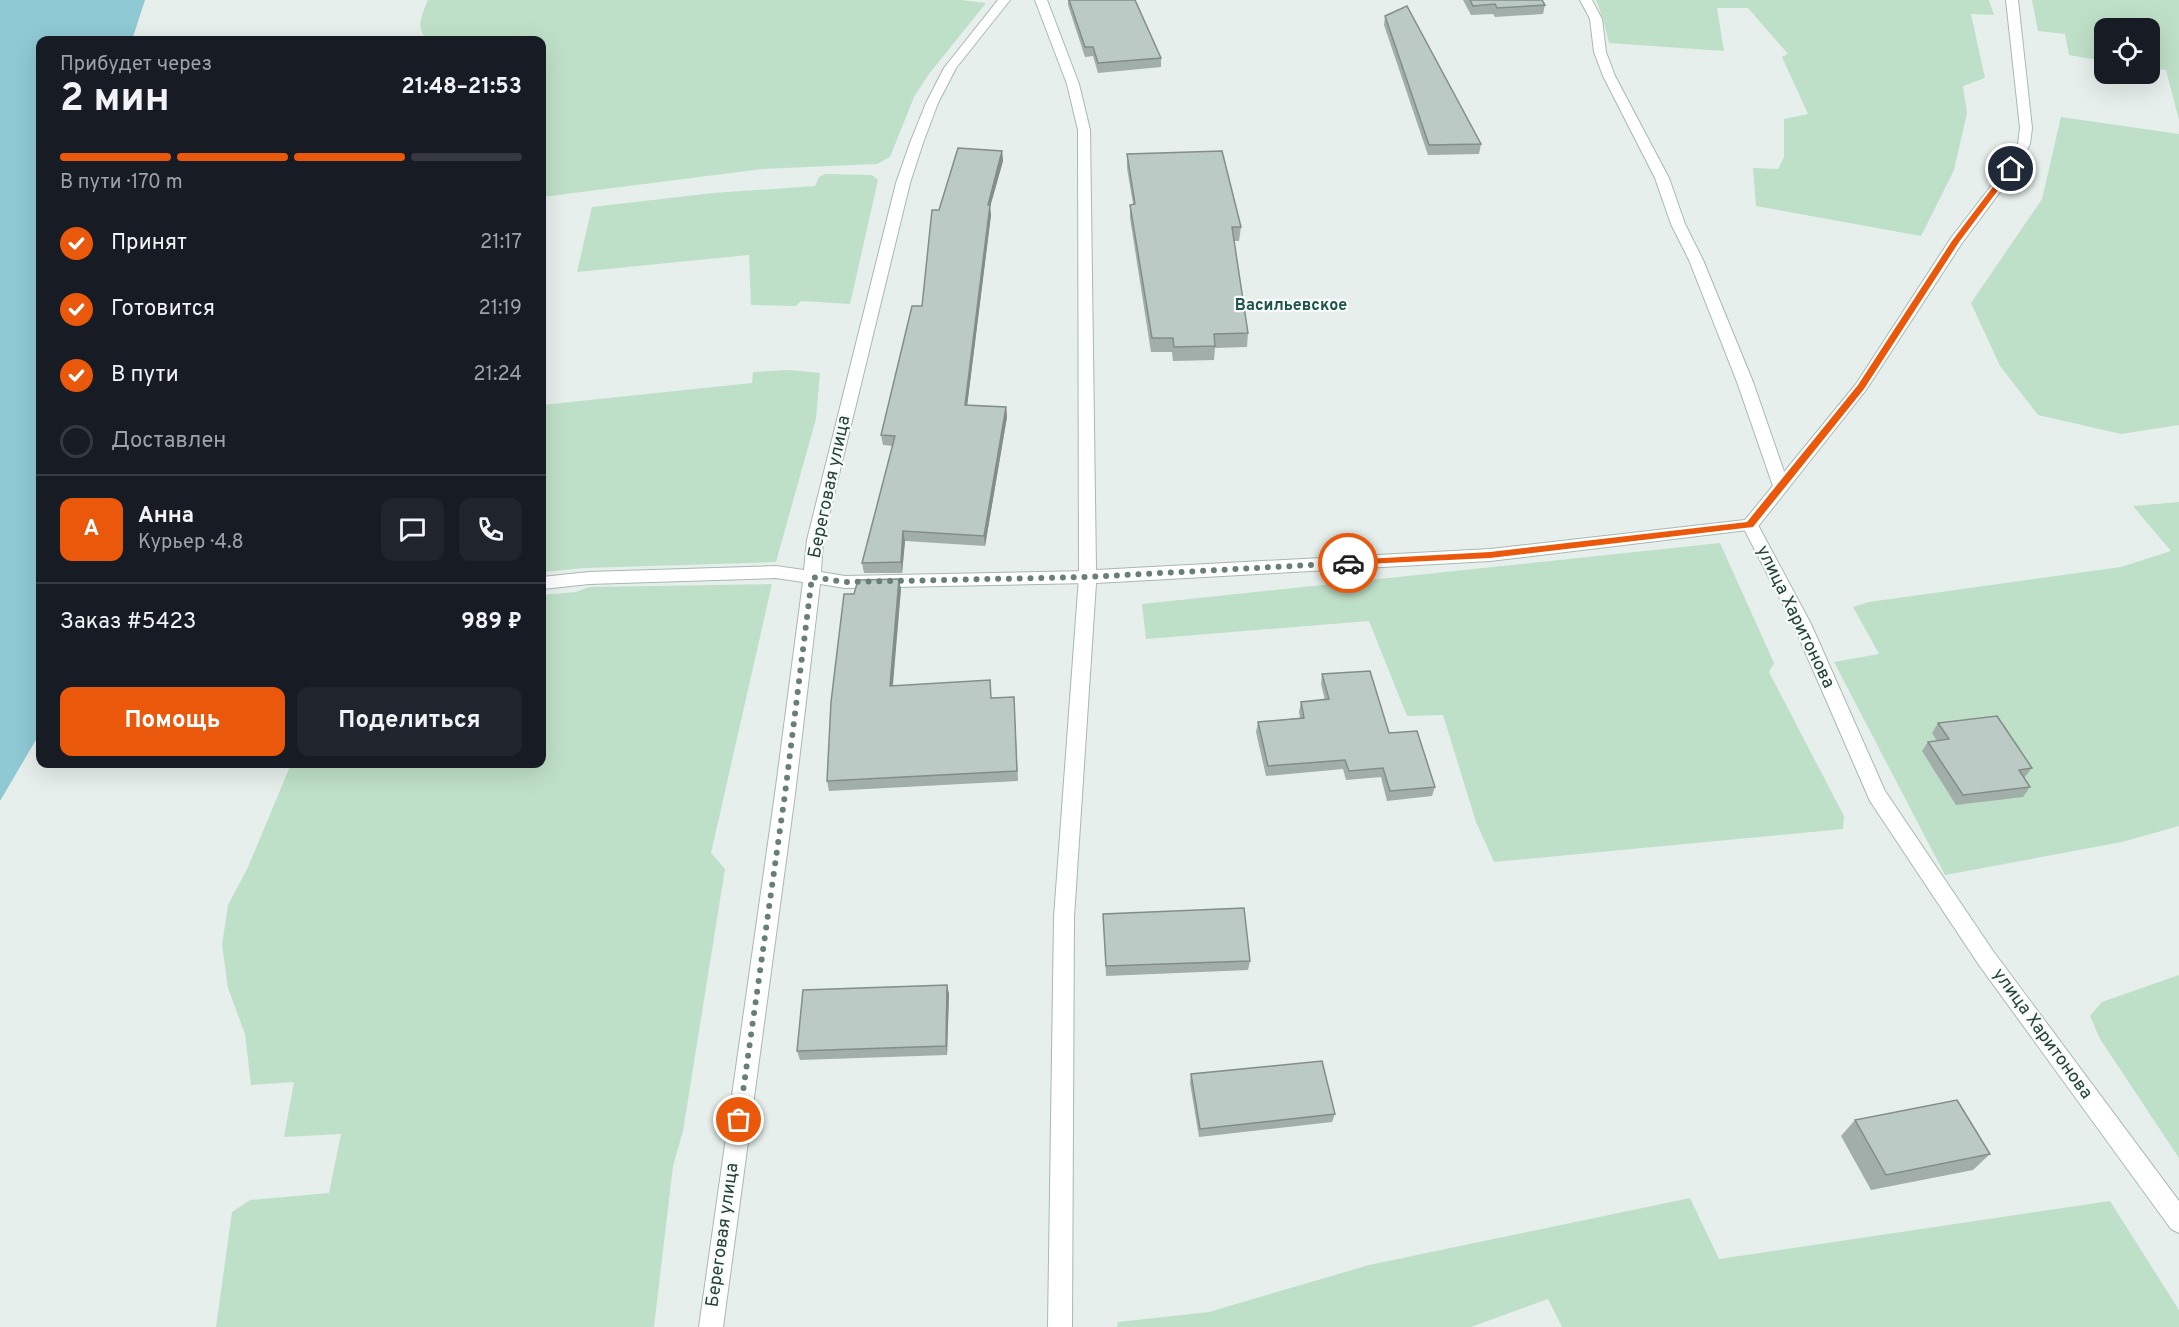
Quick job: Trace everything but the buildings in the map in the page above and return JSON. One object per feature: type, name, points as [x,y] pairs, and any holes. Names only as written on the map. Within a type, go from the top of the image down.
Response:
[{"type":"street","name":"Береговая улица","points":[[711,1327],[785,794],[815,540],[909,164],[931,106],[945,77],[986,20],[1004,0]]},
{"type":"street","points":[[1041,0],[1073,84],[1084,129],[1088,577],[1064,917],[1060,1327]]},
{"type":"street","points":[[1586,0],[1596,19],[1600,52],[1609,76],[1662,178],[1678,224],[1696,260],[1745,382],[1781,486]]},
{"type":"street","name":"улица Харитонова","points":[[2012,0],[2026,128],[2024,144],[2011,169],[1956,241],[1861,387],[1750,525],[1802,624],[1877,795],[1986,958],[2179,1221]]},
{"type":"street","points":[[546,583],[590,578],[776,572],[845,582],[1088,577],[1490,555],[1750,525]]},
{"type":"green space","points":[[428,0],[961,0],[986,3],[929,74],[914,97],[890,157],[877,164],[762,169],[546,196],[546,36],[424,36],[420,26]]},
{"type":"green space","points":[[1596,0],[1989,0],[1994,15],[1971,14],[1985,78],[1963,86],[1967,113],[1954,170],[1921,236],[1756,206],[1753,168],[1778,169],[1784,157],[1784,119],[1808,114],[1782,57],[1788,54],[1748,8],[1717,8],[1724,51],[1609,43]]},
{"type":"green space","points":[[2032,0],[2179,0],[2179,120],[2166,70],[2160,69],[2160,18],[2094,18],[2094,59],[2069,55],[2065,34],[2038,31]]},
{"type":"green space","points":[[2061,117],[2179,134],[2179,425],[2121,434],[2038,415],[2000,366],[1971,303],[2042,199]]},
{"type":"green space","points":[[826,174],[872,175],[878,180],[850,304],[801,301],[796,306],[751,305],[749,255],[577,272],[592,207],[713,193],[815,186],[819,177]]},
{"type":"green space","points":[[789,370],[820,373],[816,419],[776,562],[585,568],[546,572],[546,405],[752,383],[753,372]]},
{"type":"green space","points":[[2179,502],[2179,826],[2122,842],[1945,875],[1834,662],[1879,654],[1853,607],[1869,602],[2121,567],[2171,551],[2133,506]]},
{"type":"green space","points":[[1720,543],[1774,663],[1769,672],[1844,816],[1843,829],[1494,862],[1476,822],[1443,715],[1407,716],[1369,621],[1146,639],[1142,604]]},
{"type":"green space","points":[[772,584],[711,853],[725,869],[683,1131],[673,1166],[654,1327],[216,1327],[232,1212],[250,1200],[329,1193],[341,1134],[284,1137],[294,1082],[251,1085],[245,1034],[228,988],[222,945],[228,905],[248,867],[289,768],[546,768],[546,595],[576,592],[589,587]]},
{"type":"green space","points":[[2179,975],[2179,1158],[2100,1039],[2090,1016],[2102,1002]]},
{"type":"green space","points":[[1690,1198],[1719,1259],[2110,1201],[2179,1310],[2179,1327],[1562,1327],[1548,1299],[1471,1327],[1117,1327],[1118,1322],[1209,1312],[1369,1265]]},
{"type":"water","points":[[0,0],[145,0],[133,36],[36,36],[36,740],[0,801]]},
{"type":"way so far","points":[[739,1120],[785,794],[812,577],[845,582],[1088,577],[1348,563]]},
{"type":"district","name":"Васильевское","points":[[1291,306]]},
{"type":"route","points":[[1348,563],[1490,555],[1750,525],[1861,387],[1956,241],[2011,169]]}]
